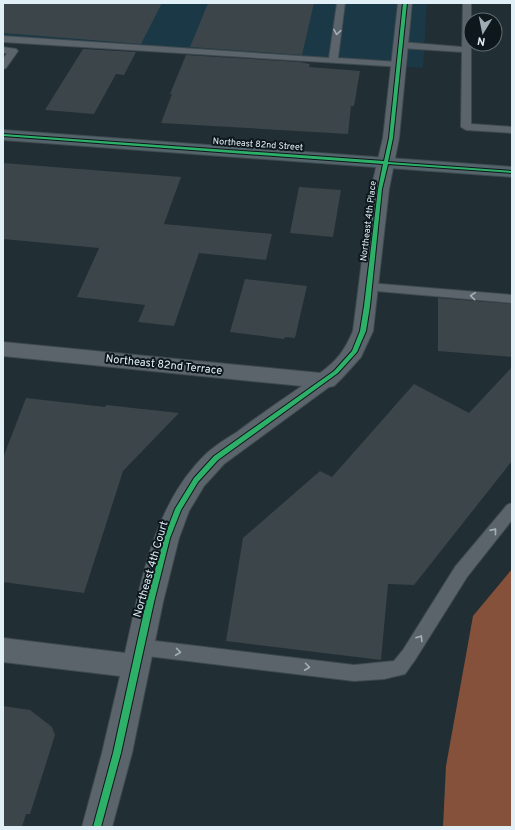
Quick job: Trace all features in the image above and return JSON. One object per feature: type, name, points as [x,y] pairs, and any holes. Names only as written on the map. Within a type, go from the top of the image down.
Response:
[{"type":"main road","name":"Northeast 82nd Street","points":[[3,135],[512,172]]},
{"type":"street","name":"Northeast 4th Place","points":[[326,381],[354,352],[363,331],[380,189],[391,138],[405,3]]},
{"type":"street","name":"Northeast 82nd Terrace","points":[[3,349],[326,381]]},
{"type":"street","name":"Northeast 4th Court","points":[[97,827],[116,753],[137,657],[166,538],[178,509],[196,480],[205,469],[226,451],[326,381]]},
{"type":"street","points":[[3,650],[137,657]]},
{"type":"lane","points":[[332,60],[341,3]]},
{"type":"lane","points":[[3,39],[399,65]]},
{"type":"lane","points":[[401,45],[463,50]]},
{"type":"lane","points":[[3,50],[12,51],[3,66]]},
{"type":"lane","points":[[466,52],[466,127],[512,130]]},
{"type":"lane","points":[[369,288],[512,299]]},
{"type":"lane","points":[[137,657],[354,673],[384,671],[399,668],[461,572],[512,509]]},
{"type":"shaded area","points":[[3,3],[427,3],[423,68],[3,37]]},
{"type":"shaded area","points":[[512,569],[512,827],[443,827],[446,766],[473,616]]},
{"type":"building","points":[[3,3],[162,3],[141,44],[3,33]]},
{"type":"building","points":[[208,3],[314,3],[302,55],[190,47]]},
{"type":"building","points":[[83,49],[136,52],[124,75],[116,74],[94,114],[45,110]]},
{"type":"building","points":[[186,55],[300,62],[310,64],[309,67],[360,71],[354,106],[351,106],[348,134],[161,123],[172,94],[170,94]]},
{"type":"building","points":[[3,163],[181,177],[164,224],[272,234],[266,260],[199,253],[174,326],[138,322],[145,305],[77,297],[99,248],[3,239]]},
{"type":"building","points":[[299,187],[341,190],[333,237],[290,233]]},
{"type":"building","points":[[245,279],[307,286],[295,338],[285,337],[284,339],[230,332]]},
{"type":"building","points":[[438,298],[512,304],[512,357],[438,351]]},
{"type":"building","points":[[512,367],[512,461],[414,585],[388,584],[381,660],[226,641],[243,538],[320,471],[332,477],[414,384],[469,413]]},
{"type":"building","points":[[26,398],[105,407],[106,405],[179,413],[123,471],[84,593],[3,582],[3,458]]},
{"type":"building","points":[[3,706],[30,710],[52,727],[55,735],[30,814],[26,814],[22,827],[3,827]]},
{"type":"cycle path","points":[[97,827],[117,753],[150,602],[167,538],[178,509],[196,480],[216,458],[336,372],[354,352],[363,331],[380,189],[391,138],[405,3]]},
{"type":"cycle path","points":[[3,135],[512,172]]}]
